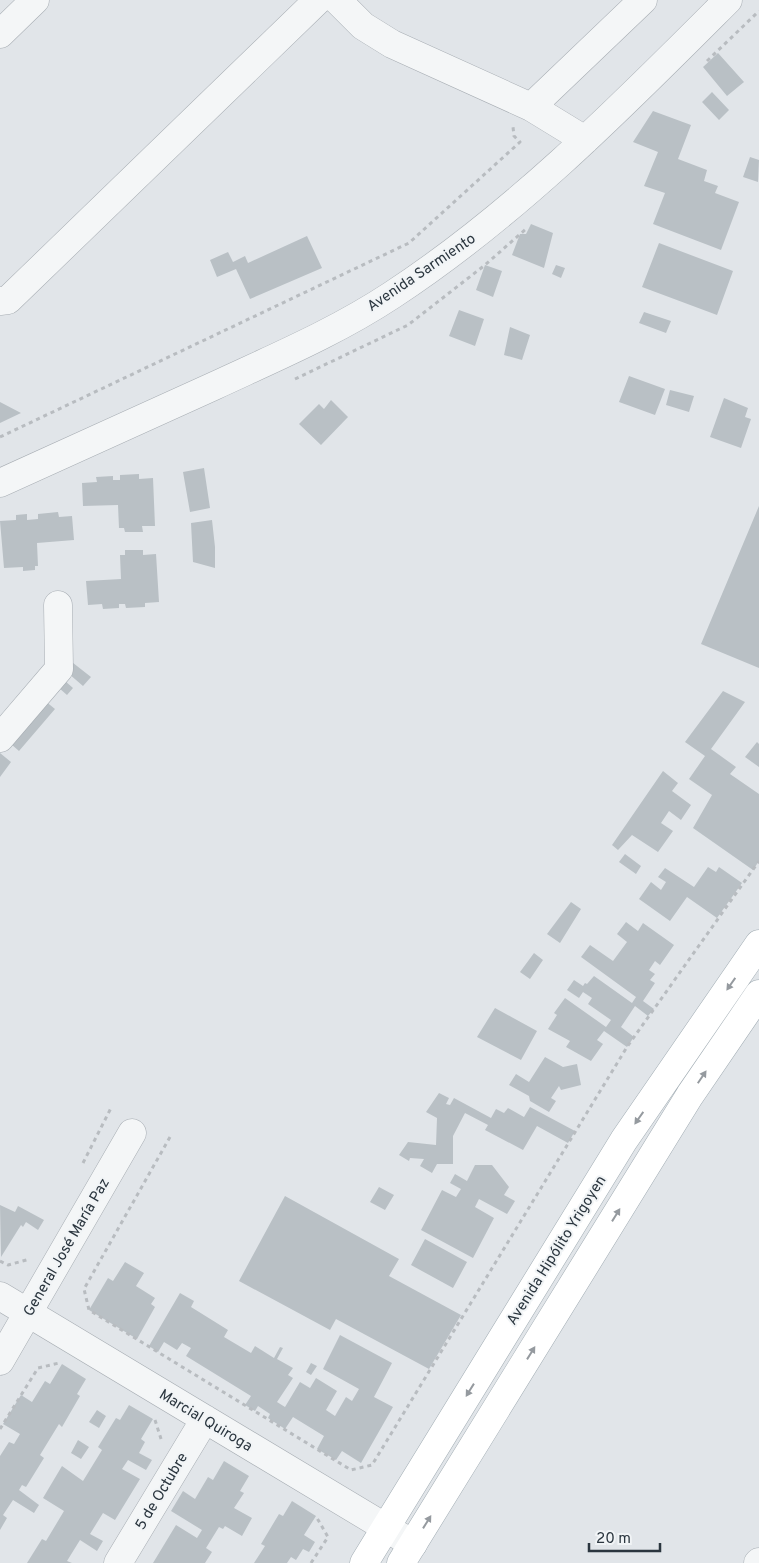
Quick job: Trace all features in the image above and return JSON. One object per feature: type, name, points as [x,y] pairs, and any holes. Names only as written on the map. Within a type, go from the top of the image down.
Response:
[{"type":"main road","name":"Avenida Hipólito Yrigoyen","points":[[364,1563],[624,1140],[759,944]]},
{"type":"main road","points":[[407,1554],[690,1095],[759,994]]},
{"type":"main road","points":[[486,1364],[513,1381]]},
{"type":"street","points":[[0,34],[35,0]]},
{"type":"street","points":[[0,301],[8,300],[318,0]]},
{"type":"street","points":[[337,0],[362,26],[392,44],[522,114],[585,140]]},
{"type":"street","points":[[522,114],[643,0]]},
{"type":"street","name":"Avenida Sarmiento","points":[[0,483],[303,345],[391,296],[477,234],[585,140],[728,0]]},
{"type":"street","points":[[0,738],[60,669],[58,605]]},
{"type":"street","name":"General José María Paz","points":[[0,1361],[132,1133]]},
{"type":"street","name":"Marcial Quiroga","points":[[0,1296],[385,1528],[407,1554]]},
{"type":"street","name":"5 de Octubre","points":[[118,1563],[205,1419]]},
{"type":"path","points":[[0,437],[409,242],[520,142],[514,136],[522,114]]},
{"type":"path","points":[[170,1137],[84,1289],[89,1310],[351,1470],[372,1465],[626,1047],[759,861]]},
{"type":"path","points":[[81,1166],[112,1106]]},
{"type":"path","points":[[0,1261],[8,1265],[33,1259]]},
{"type":"path","points":[[0,1429],[38,1368],[58,1362],[62,1364]]},
{"type":"path","points":[[153,1419],[157,1422],[162,1443]]},
{"type":"path","points":[[311,1563],[328,1536],[316,1516]]},
{"type":"building","points":[[718,53],[744,82],[727,96],[703,67]]},
{"type":"building","points":[[712,92],[729,110],[719,120],[702,102]]},
{"type":"building","points":[[653,111],[691,125],[678,159],[707,170],[704,181],[718,186],[715,193],[739,202],[721,250],[653,224],[665,193],[644,186],[658,152],[633,142]]},
{"type":"building","points":[[750,157],[759,160],[758,182],[743,177]]},
{"type":"building","points":[[531,224],[553,233],[544,268],[512,255],[520,234],[526,234]]},
{"type":"building","points":[[307,236],[322,268],[250,299],[236,269],[217,277],[210,260],[228,252],[233,262],[245,256],[248,263]]},
{"type":"building","points":[[659,243],[733,271],[717,315],[642,287]]},
{"type":"building","points":[[485,265],[502,271],[493,297],[476,290]]},
{"type":"building","points":[[556,265],[565,268],[561,278],[552,274]]},
{"type":"building","points":[[459,310],[484,319],[475,346],[449,336]]},
{"type":"building","points":[[644,312],[671,321],[666,333],[639,323]]},
{"type":"building","points":[[510,327],[530,335],[522,360],[504,355]]},
{"type":"building","points":[[629,376],[665,389],[655,415],[619,402]]},
{"type":"building","points":[[670,390],[694,396],[689,412],[666,405]]},
{"type":"building","points":[[724,398],[748,408],[745,417],[751,419],[741,448],[710,437]]},
{"type":"building","points":[[331,400],[348,417],[321,445],[299,424],[319,404],[324,409]]},
{"type":"building","points":[[0,402],[21,413],[0,423]]},
{"type":"building","points":[[204,468],[210,508],[190,512],[183,472]]},
{"type":"building","points":[[139,474],[139,479],[153,478],[155,526],[142,526],[143,532],[125,532],[124,528],[119,528],[118,505],[83,506],[82,483],[97,482],[96,477],[113,476],[113,480],[120,480],[120,475]]},
{"type":"building","points":[[759,506],[759,668],[701,644]]},
{"type":"building","points":[[58,512],[59,517],[72,516],[74,540],[37,543],[38,566],[35,566],[35,570],[23,571],[23,567],[4,568],[0,521],[16,520],[16,515],[27,514],[27,520],[38,519],[38,514]]},
{"type":"building","points":[[212,520],[215,568],[193,562],[191,523]]},
{"type":"building","points":[[125,550],[143,550],[143,555],[156,554],[159,602],[145,603],[145,607],[126,608],[125,604],[119,604],[119,608],[103,609],[102,604],[88,605],[86,581],[121,579],[120,555],[125,555]]},
{"type":"building","points":[[68,659],[91,677],[83,686],[61,667]]},
{"type":"building","points":[[57,674],[73,688],[67,695],[51,681]]},
{"type":"building","points":[[723,691],[745,702],[711,749],[736,767],[730,774],[759,794],[759,861],[753,870],[693,828],[712,795],[689,779],[705,756],[685,742]]},
{"type":"building","points":[[39,696],[55,709],[19,751],[4,738]]},
{"type":"building","points":[[757,742],[759,744],[759,767],[745,757]]},
{"type":"building","points":[[0,753],[11,762],[0,777]]},
{"type":"building","points":[[663,771],[678,783],[672,791],[691,805],[681,820],[669,811],[661,823],[673,831],[658,852],[632,835],[618,850],[612,845]]},
{"type":"building","points":[[625,854],[641,866],[636,874],[619,862]]},
{"type":"building","points":[[708,867],[716,872],[719,867],[742,883],[717,918],[687,897],[670,921],[639,899],[651,882],[661,890],[666,882],[658,877],[665,868],[694,887]]},
{"type":"building","points":[[571,902],[581,909],[560,943],[547,934]]},
{"type":"building","points":[[626,922],[638,931],[643,923],[674,945],[660,965],[655,961],[649,970],[655,974],[650,980],[655,983],[643,1001],[654,1009],[648,1016],[635,1006],[621,1027],[634,1037],[627,1047],[604,1031],[597,1040],[603,1044],[591,1061],[566,1047],[570,1041],[548,1029],[557,1015],[554,1013],[565,998],[606,1027],[611,1020],[588,1004],[592,998],[583,992],[579,998],[567,990],[574,980],[583,986],[594,976],[632,1003],[636,997],[581,957],[590,945],[613,961],[627,942],[617,934]]},
{"type":"building","points":[[534,953],[543,960],[530,979],[520,972]]},
{"type":"building","points":[[495,1008],[537,1031],[521,1060],[477,1037]]},
{"type":"building","points":[[545,1057],[563,1067],[577,1064],[581,1085],[561,1090],[559,1086],[551,1098],[556,1101],[549,1112],[530,1101],[529,1096],[509,1085],[516,1074],[529,1082]]},
{"type":"building","points":[[439,1093],[449,1098],[446,1104],[450,1105],[454,1098],[491,1118],[496,1109],[504,1113],[508,1108],[524,1117],[530,1107],[575,1131],[568,1143],[537,1126],[523,1150],[485,1130],[488,1125],[465,1113],[453,1136],[453,1164],[437,1164],[432,1173],[420,1166],[424,1159],[410,1158],[409,1161],[399,1155],[408,1142],[436,1145],[437,1118],[426,1112]]},
{"type":"building","points":[[475,1165],[492,1165],[509,1187],[504,1195],[515,1201],[507,1214],[479,1199],[475,1207],[494,1218],[473,1258],[421,1230],[442,1190],[456,1197],[461,1189],[450,1183],[455,1174],[467,1181]]},
{"type":"building","points":[[379,1187],[394,1195],[385,1210],[370,1202]]},
{"type":"building","points":[[285,1196],[399,1259],[389,1276],[461,1315],[429,1369],[336,1319],[330,1330],[239,1281]]},
{"type":"building","points":[[0,1205],[15,1212],[18,1206],[44,1220],[38,1230],[26,1222],[23,1227],[21,1225],[1,1257]]},
{"type":"building","points":[[425,1239],[467,1262],[453,1288],[411,1265]]},
{"type":"building","points":[[125,1262],[144,1273],[136,1286],[155,1298],[151,1304],[155,1307],[137,1339],[89,1310],[108,1278],[113,1281]]},
{"type":"building","points":[[180,1293],[194,1301],[191,1307],[228,1330],[224,1337],[251,1353],[255,1346],[274,1358],[280,1347],[283,1348],[277,1359],[293,1368],[288,1375],[293,1378],[277,1402],[285,1407],[300,1382],[310,1388],[316,1378],[337,1391],[326,1410],[335,1416],[346,1397],[352,1401],[359,1389],[323,1369],[340,1335],[392,1363],[374,1397],[393,1407],[361,1463],[342,1451],[336,1460],[317,1449],[324,1436],[293,1417],[285,1429],[268,1418],[270,1414],[258,1406],[255,1411],[245,1405],[251,1396],[186,1356],[191,1348],[182,1343],[177,1350],[164,1342],[158,1352],[149,1346]]},
{"type":"building","points":[[311,1363],[317,1366],[311,1375],[306,1372]]},
{"type":"building","points":[[62,1364],[86,1379],[77,1394],[80,1396],[62,1427],[59,1424],[40,1455],[44,1458],[26,1487],[22,1485],[19,1490],[39,1505],[34,1513],[13,1500],[3,1515],[7,1518],[0,1530],[0,1456],[9,1442],[14,1444],[20,1434],[3,1424],[21,1395],[32,1402],[45,1381],[50,1384]]},
{"type":"building","points":[[129,1405],[153,1419],[141,1439],[145,1442],[139,1453],[152,1460],[146,1470],[128,1460],[122,1469],[140,1479],[115,1520],[103,1513],[90,1534],[103,1541],[97,1551],[80,1540],[67,1561],[72,1563],[27,1563],[42,1539],[46,1541],[64,1511],[43,1498],[62,1466],[83,1481],[102,1450],[98,1447],[116,1418],[120,1420]]},
{"type":"building","points":[[97,1410],[106,1416],[99,1428],[89,1422]]},
{"type":"building","points":[[78,1440],[89,1447],[81,1459],[71,1453]]},
{"type":"building","points":[[224,1461],[249,1476],[240,1491],[244,1493],[234,1508],[252,1518],[242,1536],[225,1526],[223,1529],[219,1527],[206,1548],[212,1552],[205,1563],[153,1563],[176,1525],[197,1538],[202,1530],[171,1511],[183,1491],[195,1499],[208,1477],[213,1480]]},
{"type":"building","points":[[292,1501],[316,1516],[304,1535],[315,1542],[309,1552],[303,1549],[296,1560],[291,1557],[287,1563],[254,1563],[265,1546],[261,1544],[279,1514],[283,1516]]}]
